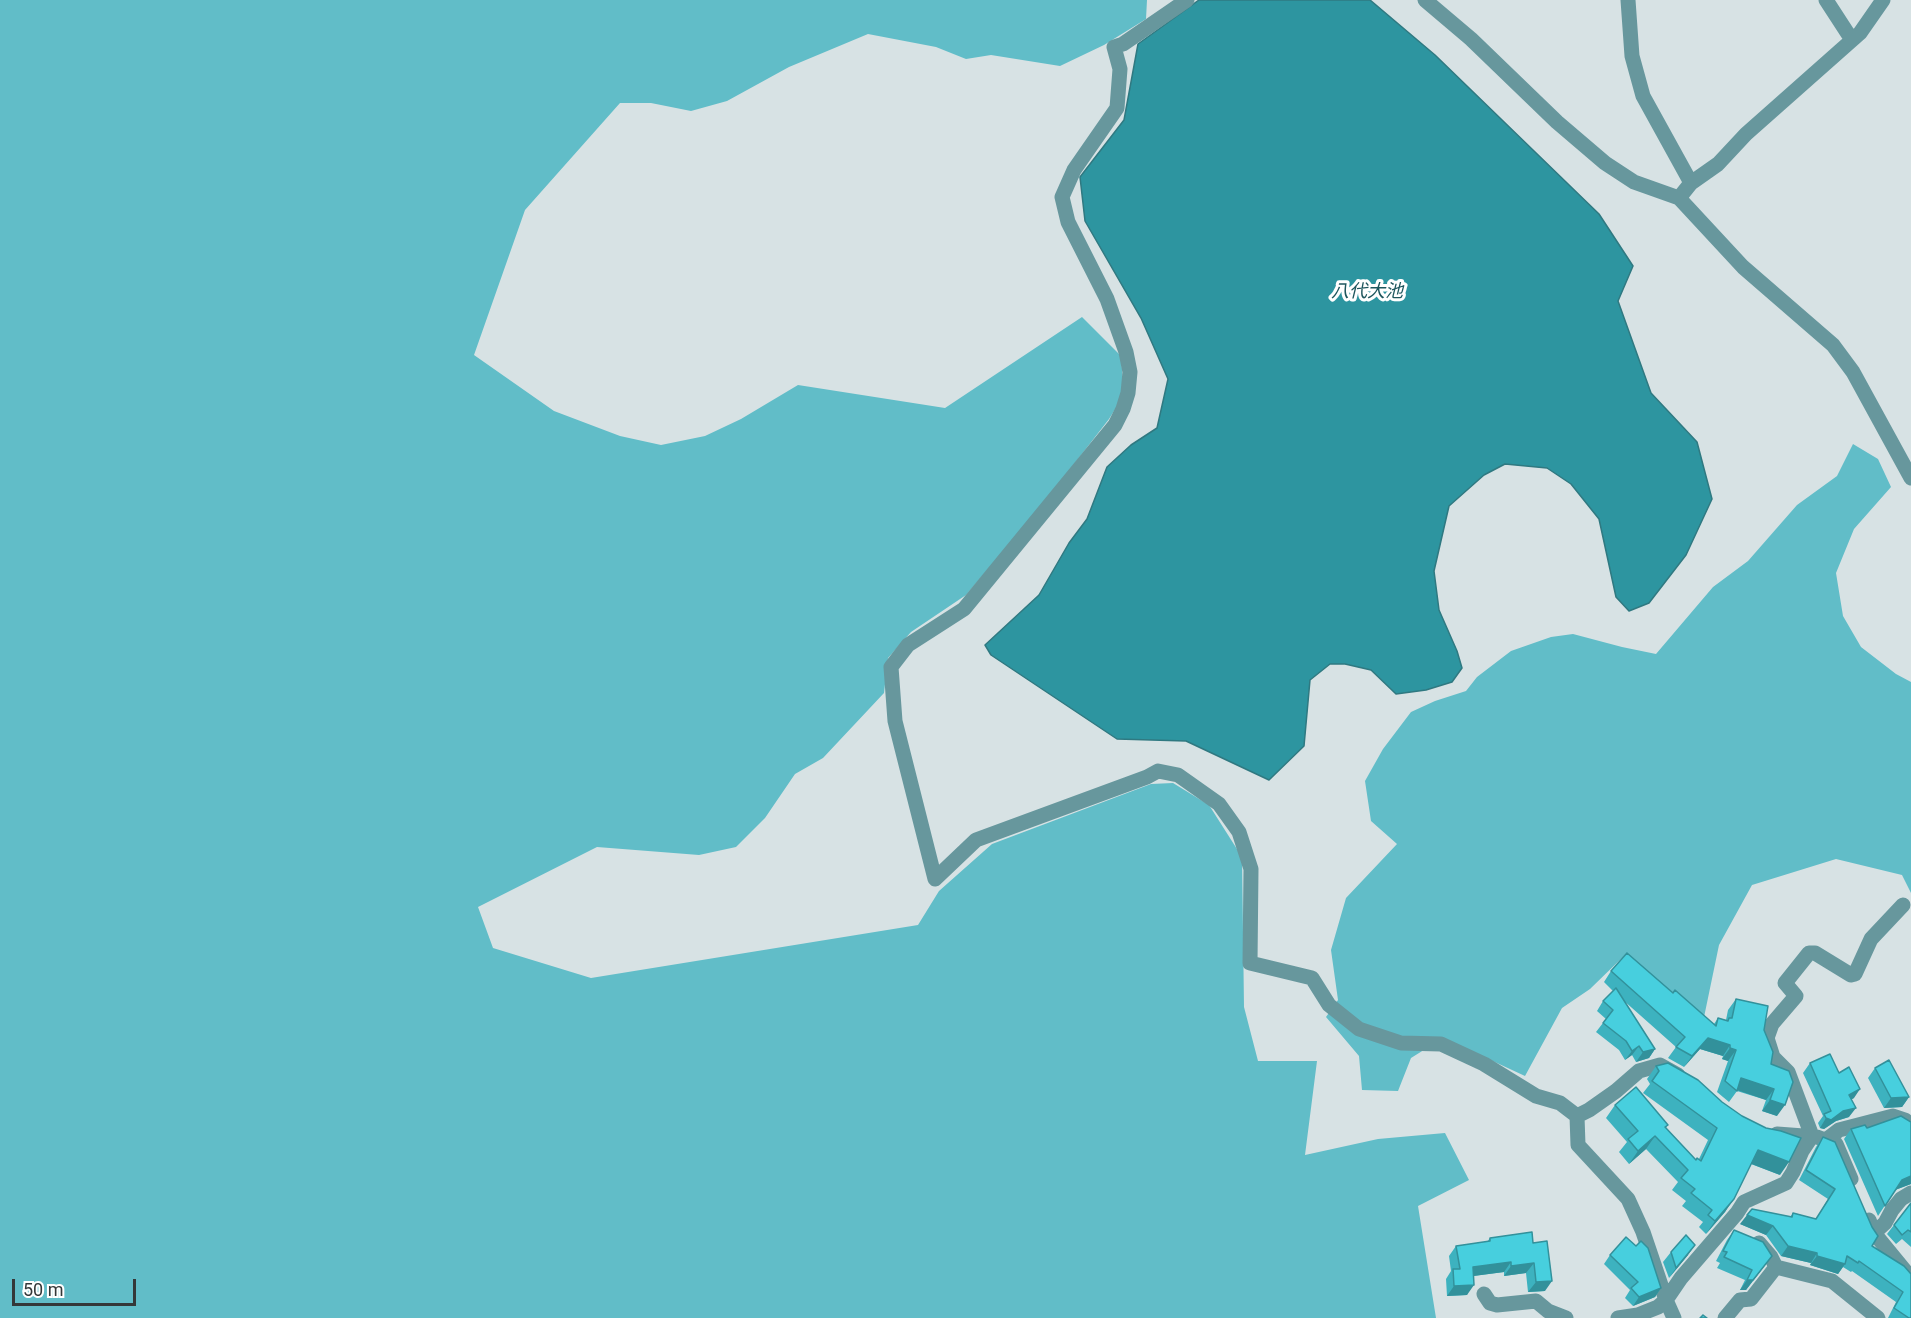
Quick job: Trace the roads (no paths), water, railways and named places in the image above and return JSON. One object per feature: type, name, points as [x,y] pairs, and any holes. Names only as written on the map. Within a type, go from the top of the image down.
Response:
[{"type":"street","points":[[1187,0],[1123,44],[1114,47],[1120,69],[1117,108],[1074,170],[1062,197],[1068,222],[1107,299],[1126,352],[1130,372],[1128,393],[1123,408],[1115,425],[963,609],[908,645],[891,667],[895,721],[935,879],[976,840],[1158,771],[1178,775],[1219,804],[1239,832],[1251,869],[1250,963],[1312,978],[1329,1005],[1359,1029],[1401,1043],[1441,1044],[1484,1064],[1536,1096],[1560,1104],[1577,1116]]},
{"type":"street","points":[[1425,0],[1471,39],[1557,122],[1605,163],[1634,182],[1679,198],[1743,267],[1833,345],[1853,372],[1911,477]]},
{"type":"street","points":[[1628,0],[1632,56],[1643,96],[1691,183]]},
{"type":"street","points":[[1826,0],[1852,40]]},
{"type":"street","points":[[1679,198],[1691,183],[1718,164],[1746,134],[1860,33],[1883,0]]},
{"type":"street","points":[[1819,1138],[1788,1072],[1773,1057],[1767,1038],[1772,1024],[1796,996],[1785,983],[1809,953],[1815,953],[1851,975],[1855,974],[1871,939],[1903,905]]},
{"type":"street","points":[[1577,1116],[1617,1091],[1639,1071],[1660,1065],[1692,1082]]},
{"type":"street","points":[[1577,1116],[1578,1145],[1628,1199],[1643,1232],[1674,1318]]},
{"type":"street","points":[[1618,1318],[1638,1315],[1658,1307],[1666,1300],[1681,1278],[1737,1214],[1744,1202],[1786,1183],[1802,1151],[1819,1138],[1839,1130],[1893,1116],[1911,1125]]},
{"type":"street","points":[[1761,1132],[1819,1138],[1836,1144],[1874,1233],[1911,1278]]},
{"type":"street","points":[[1874,1233],[1885,1223],[1901,1200],[1911,1193]]},
{"type":"street","points":[[1724,1228],[1762,1244],[1776,1267],[1832,1281],[1869,1315]]},
{"type":"street","points":[[1725,1318],[1740,1300],[1751,1299],[1776,1267]]},
{"type":"street","points":[[1484,1294],[1490,1303],[1497,1305],[1536,1301],[1548,1311],[1566,1318]]},
{"type":"water","name":"八代大池","points":[[1199,0],[1370,0],[1435,55],[1599,214],[1633,266],[1618,301],[1651,393],[1697,442],[1712,499],[1686,555],[1649,603],[1629,611],[1616,597],[1599,519],[1571,484],[1547,468],[1505,464],[1484,475],[1449,506],[1434,571],[1439,610],[1462,668],[1452,682],[1426,690],[1396,694],[1371,670],[1345,664],[1330,664],[1310,680],[1304,746],[1269,780],[1186,741],[1117,739],[991,655],[985,645],[1039,595],[1069,543],[1087,519],[1107,467],[1131,445],[1157,428],[1168,379],[1141,318],[1085,221],[1080,177],[1124,120],[1138,44]]}]
